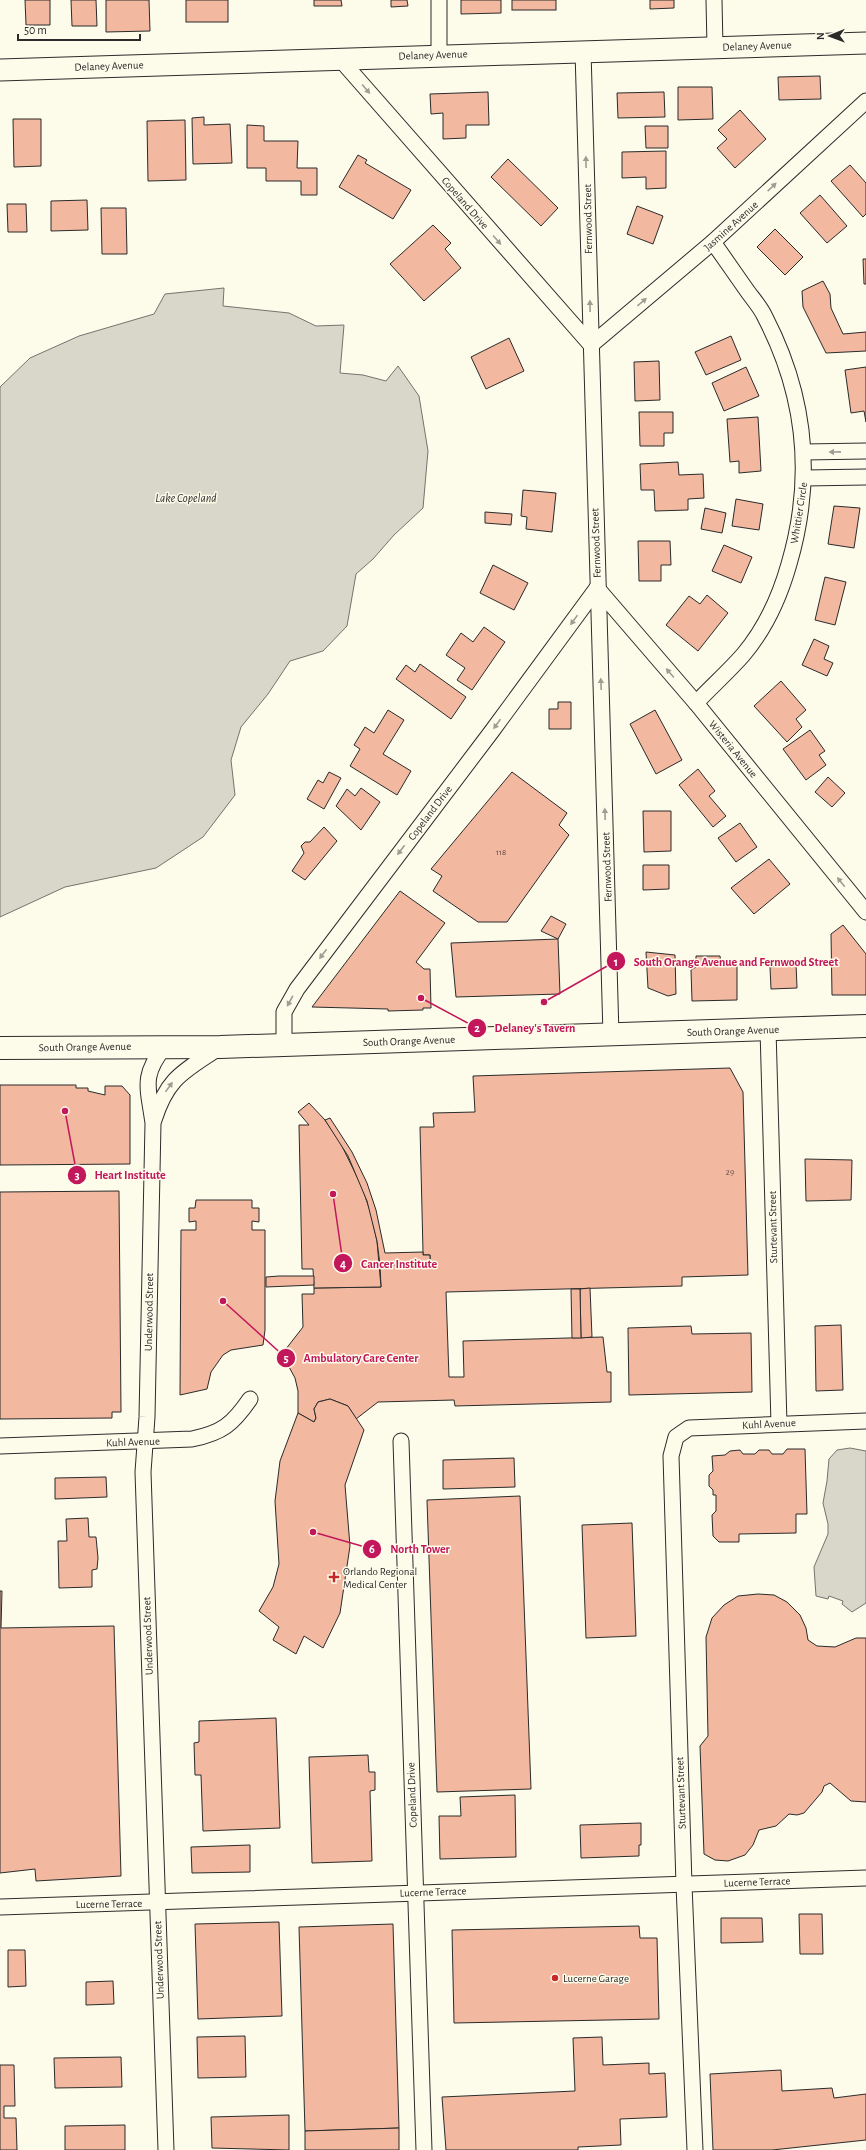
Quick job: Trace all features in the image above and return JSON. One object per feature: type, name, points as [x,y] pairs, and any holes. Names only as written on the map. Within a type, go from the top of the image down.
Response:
[{"type":"main road","name":"South Orange Avenue","points":[[0,1048],[165,1046],[220,1047],[866,1026]]},
{"type":"street","points":[[438,0],[439,55]]},
{"type":"street","points":[[714,0],[715,47]]},
{"type":"street","name":"Delaney Avenue","points":[[0,70],[439,55],[866,43]]},
{"type":"street","name":"Fernwood Street","points":[[583,51],[597,588],[607,853],[611,1035]]},
{"type":"street","name":"Copeland Drive","points":[[340,59],[541,291],[591,345]]},
{"type":"street","name":"Jasmine Avenue","points":[[591,345],[713,242],[866,101]]},
{"type":"street","name":"Whittier Circle","points":[[696,702],[743,655],[764,622],[782,588],[801,515],[805,478],[804,452],[796,406],[787,369],[765,316],[713,242]]},
{"type":"street","points":[[804,452],[866,451]]},
{"type":"street","points":[[805,478],[866,477]]},
{"type":"street","name":"Copeland Drive","points":[[284,1045],[284,1012],[297,989],[492,731],[597,588]]},
{"type":"street","name":"Wisteria Avenue","points":[[597,588],[696,702],[866,912]]},
{"type":"street","name":"Sturtevant Street","points":[[768,1030],[779,1424]]},
{"type":"street","name":"Underwood Street","points":[[165,1046],[153,1062],[147,1081],[153,1122],[144,1472],[156,1902],[166,2150]]},
{"type":"street","name":"Underwood Street","points":[[153,1122],[160,1100],[173,1081],[220,1047]]},
{"type":"street","name":"Kuhl Avenue","points":[[0,1446],[145,1442],[192,1439],[221,1431],[239,1414],[250,1399]]},
{"type":"street","name":"Kuhl Avenue","points":[[676,1437],[689,1428],[866,1421]]},
{"type":"street","name":"Sturtevant Street","points":[[676,1437],[671,1456],[684,1885],[694,2150]]},
{"type":"street","name":"Copeland Drive","points":[[401,1441],[424,2150]]},
{"type":"street","name":"Lucerne Terrace","points":[[0,1907],[866,1878]]},
{"type":"water","name":"Lake Copeland","points":[[224,288],[223,306],[289,313],[316,326],[344,325],[340,373],[363,375],[386,381],[398,366],[419,396],[428,451],[423,508],[394,535],[373,559],[356,574],[347,626],[323,651],[290,661],[268,694],[241,727],[231,760],[235,795],[203,837],[156,868],[65,887],[0,917],[0,387],[30,358],[79,336],[154,314],[165,294]]},
{"type":"water","points":[[850,1448],[866,1451],[866,1603],[852,1612],[842,1604],[843,1601],[829,1596],[828,1599],[816,1596],[814,1567],[828,1534],[828,1524],[823,1503],[829,1459],[837,1450]]},
{"type":"building","points":[[25,0],[50,0],[50,25],[26,25]]},
{"type":"building","points":[[71,0],[96,0],[97,26],[72,26]]},
{"type":"building","points":[[106,0],[149,0],[150,31],[106,32]]},
{"type":"building","points":[[186,0],[228,0],[228,22],[186,22]]},
{"type":"building","points":[[314,0],[341,0],[342,6],[314,6]]},
{"type":"building","points":[[391,0],[407,0],[408,6],[391,7]]},
{"type":"building","points":[[461,0],[501,0],[501,13],[461,14]]},
{"type":"building","points":[[512,0],[556,0],[556,10],[512,10]]},
{"type":"building","points":[[650,0],[674,0],[674,8],[650,9]]},
{"type":"building","points":[[820,76],[821,99],[779,100],[778,77]]},
{"type":"building","points":[[678,87],[712,87],[713,119],[678,120]]},
{"type":"building","points":[[488,92],[489,125],[466,125],[466,138],[443,139],[443,113],[431,114],[430,94]]},
{"type":"building","points":[[664,92],[665,117],[618,118],[617,93]]},
{"type":"building","points":[[740,110],[766,139],[735,168],[717,148],[727,139],[718,130]]},
{"type":"building","points":[[204,117],[204,125],[230,124],[232,163],[193,164],[192,118]]},
{"type":"building","points":[[13,119],[41,119],[41,166],[14,167]]},
{"type":"building","points":[[185,120],[186,180],[148,181],[147,121]]},
{"type":"building","points":[[247,125],[264,126],[264,141],[298,141],[297,168],[317,168],[317,195],[301,195],[301,181],[266,181],[266,168],[247,168]]},
{"type":"building","points":[[645,126],[668,126],[668,148],[646,148]]},
{"type":"building","points":[[666,151],[666,188],[646,189],[646,177],[622,178],[622,152]]},
{"type":"building","points":[[358,155],[367,160],[365,163],[411,190],[393,219],[339,187]]},
{"type":"building","points":[[508,159],[558,208],[541,226],[491,177]]},
{"type":"building","points":[[850,165],[866,183],[866,214],[863,217],[831,181]]},
{"type":"building","points":[[820,195],[847,226],[827,243],[800,213]]},
{"type":"building","points":[[87,200],[88,230],[51,231],[51,201]]},
{"type":"building","points":[[7,204],[26,204],[27,232],[8,232]]},
{"type":"building","points":[[637,206],[663,216],[653,244],[627,234]]},
{"type":"building","points":[[101,208],[126,208],[127,254],[102,254]]},
{"type":"building","points":[[433,225],[451,243],[445,249],[461,268],[424,301],[390,264]]},
{"type":"building","points":[[775,229],[803,257],[785,275],[757,247]]},
{"type":"building","points":[[863,259],[866,259],[866,284],[864,284]]},
{"type":"building","points":[[823,281],[830,294],[831,308],[843,334],[866,332],[866,351],[826,353],[803,307],[802,291]]},
{"type":"building","points":[[731,336],[741,360],[706,375],[695,352]]},
{"type":"building","points":[[509,338],[524,371],[486,389],[471,357]]},
{"type":"building","points":[[659,361],[660,400],[635,401],[634,362]]},
{"type":"building","points":[[746,367],[759,396],[724,411],[712,383]]},
{"type":"building","points":[[866,367],[866,422],[864,411],[851,413],[845,370]]},
{"type":"building","points":[[639,412],[673,412],[673,433],[664,433],[664,446],[640,446]]},
{"type":"building","points":[[758,417],[761,471],[739,473],[739,461],[730,462],[727,419]]},
{"type":"building","points":[[678,462],[679,475],[703,474],[704,498],[688,499],[688,510],[655,511],[654,490],[641,490],[640,464]]},
{"type":"building","points":[[523,490],[556,493],[552,532],[526,529],[527,517],[521,516]]},
{"type":"building","points":[[736,499],[763,504],[759,530],[732,526]]},
{"type":"building","points":[[834,506],[860,508],[854,548],[828,544]]},
{"type":"building","points":[[705,508],[726,513],[722,533],[701,529]]},
{"type":"building","points":[[485,512],[512,514],[511,525],[485,523]]},
{"type":"building","points":[[638,541],[670,541],[671,565],[661,565],[661,581],[639,581]]},
{"type":"building","points":[[724,545],[752,557],[741,583],[712,571]]},
{"type":"building","points":[[493,565],[528,583],[514,610],[480,593]]},
{"type":"building","points":[[825,577],[846,582],[835,625],[815,620]]},
{"type":"building","points":[[707,595],[728,613],[698,651],[666,625],[689,596],[700,604]]},
{"type":"building","points":[[484,627],[505,642],[472,690],[457,680],[465,668],[446,655],[461,633],[473,642]]},
{"type":"building","points":[[814,639],[829,646],[824,659],[833,663],[827,676],[802,665]]},
{"type":"building","points":[[420,664],[466,697],[451,719],[396,679],[406,665],[415,672]]},
{"type":"building","points":[[781,681],[806,710],[796,719],[802,727],[787,742],[754,706]]},
{"type":"building","points":[[558,702],[571,702],[571,729],[549,729],[549,709],[558,709]]},
{"type":"building","points":[[388,710],[404,720],[383,754],[411,771],[397,795],[350,766],[360,749],[354,745],[365,727],[374,733]]},
{"type":"building","points":[[655,710],[682,760],[656,774],[630,724]]},
{"type":"building","points":[[810,730],[825,751],[819,755],[826,765],[806,780],[783,749]]},
{"type":"building","points":[[698,769],[715,791],[709,796],[726,816],[713,827],[679,785]]},
{"type":"building","points":[[329,772],[341,778],[324,809],[307,799],[318,780],[323,783]]},
{"type":"building","points":[[512,772],[567,813],[559,825],[569,835],[507,922],[478,922],[433,891],[442,876],[431,869]]},
{"type":"building","points":[[828,777],[845,793],[832,807],[815,792]]},
{"type":"building","points":[[361,788],[380,802],[361,830],[336,806],[347,789],[355,796]]},
{"type":"building","points":[[643,811],[671,811],[671,851],[644,852]]},
{"type":"building","points":[[740,823],[757,847],[736,862],[718,838]]},
{"type":"building","points":[[324,827],[337,841],[305,880],[292,871],[304,853],[301,846],[305,842],[310,842]]},
{"type":"building","points":[[769,859],[790,884],[754,914],[731,888]]},
{"type":"building","points":[[643,865],[669,865],[669,889],[643,890]]},
{"type":"building","points":[[400,891],[445,923],[416,962],[424,969],[430,969],[431,1008],[423,1008],[423,1010],[388,1011],[388,1009],[312,1007]]},
{"type":"building","points":[[551,916],[566,924],[558,939],[541,931]]},
{"type":"building","points":[[843,925],[866,954],[866,995],[832,995],[831,934]]},
{"type":"building","points":[[558,939],[560,994],[456,997],[451,943]]},
{"type":"building","points":[[646,952],[675,955],[676,994],[668,996],[648,988]]},
{"type":"building","points":[[696,956],[720,956],[721,963],[737,962],[737,1000],[692,1001],[691,970],[696,967]]},
{"type":"building","points":[[796,963],[797,988],[771,989],[770,967]]},
{"type":"building","points":[[730,1068],[743,1092],[748,1275],[682,1277],[682,1286],[446,1292],[449,1377],[464,1377],[463,1341],[603,1337],[607,1372],[611,1372],[611,1402],[455,1406],[454,1400],[378,1402],[356,1419],[348,1406],[330,1399],[318,1402],[314,1409],[316,1418],[314,1422],[298,1413],[298,1391],[295,1378],[282,1354],[303,1327],[302,1294],[314,1294],[314,1288],[381,1287],[380,1265],[419,1264],[419,1266],[430,1266],[430,1255],[423,1255],[420,1127],[434,1127],[433,1113],[475,1112],[473,1076]]},
{"type":"building","points":[[0,1085],[76,1085],[76,1088],[88,1088],[88,1091],[105,1095],[105,1086],[122,1086],[130,1095],[130,1164],[0,1165]]},
{"type":"building","points":[[309,1103],[325,1120],[340,1142],[362,1187],[371,1214],[377,1241],[381,1287],[314,1288],[313,1269],[302,1269],[299,1125],[309,1125],[298,1112]]},
{"type":"building","points":[[330,1118],[352,1152],[367,1183],[376,1210],[385,1253],[423,1252],[423,1255],[430,1255],[430,1266],[419,1266],[419,1264],[380,1265],[377,1241],[367,1201],[348,1156],[325,1120]]},
{"type":"building","points":[[805,1159],[852,1160],[851,1200],[806,1201]]},
{"type":"building","points":[[119,1191],[121,1412],[112,1412],[112,1418],[0,1419],[0,1192]]},
{"type":"building","points":[[196,1200],[252,1200],[252,1208],[259,1208],[259,1222],[252,1221],[252,1230],[265,1230],[265,1330],[263,1345],[231,1350],[223,1355],[211,1372],[207,1389],[180,1395],[181,1230],[196,1230],[196,1221],[189,1222],[189,1208],[195,1208]]},
{"type":"building","points":[[314,1276],[314,1285],[266,1287],[266,1277]]},
{"type":"building","points":[[590,1288],[592,1337],[581,1338],[580,1289]]},
{"type":"building","points":[[571,1289],[580,1289],[581,1338],[572,1338]]},
{"type":"building","points":[[841,1325],[843,1390],[816,1391],[815,1326]]},
{"type":"building","points":[[691,1326],[692,1334],[751,1333],[752,1392],[629,1395],[628,1328]]},
{"type":"building","points":[[330,1399],[348,1406],[364,1430],[345,1485],[350,1546],[340,1613],[323,1648],[304,1636],[296,1654],[273,1640],[279,1627],[259,1611],[273,1587],[279,1564],[275,1501],[280,1461],[298,1413],[314,1422],[316,1418],[314,1409],[318,1402]]},
{"type":"building","points":[[787,1449],[805,1449],[807,1514],[796,1514],[796,1533],[739,1534],[739,1542],[719,1542],[713,1536],[712,1515],[716,1511],[716,1495],[713,1495],[713,1490],[709,1486],[709,1475],[713,1471],[712,1456],[725,1455],[730,1451],[740,1450],[743,1454],[755,1454],[759,1450],[769,1450],[772,1454],[783,1454]]},
{"type":"building","points":[[514,1458],[515,1487],[443,1489],[443,1460]]},
{"type":"building","points":[[106,1477],[107,1497],[55,1499],[55,1478]]},
{"type":"building","points":[[520,1496],[531,1789],[437,1792],[427,1500]]},
{"type":"building","points":[[88,1518],[89,1537],[96,1537],[98,1558],[97,1569],[92,1570],[92,1587],[59,1588],[58,1541],[67,1541],[66,1519]]},
{"type":"building","points":[[632,1523],[636,1636],[586,1638],[582,1525]]},
{"type":"building","points":[[0,1591],[2,1591],[1,1628],[114,1626],[121,1876],[36,1881],[35,1869],[0,1873]]},
{"type":"building","points":[[758,1594],[774,1595],[787,1602],[800,1615],[806,1628],[808,1640],[817,1646],[835,1647],[856,1638],[866,1638],[866,1802],[851,1801],[830,1783],[824,1786],[822,1792],[804,1813],[797,1815],[789,1814],[776,1826],[759,1830],[753,1845],[745,1855],[728,1861],[715,1860],[704,1854],[700,1746],[708,1736],[706,1637],[712,1618],[724,1605],[738,1596]]},
{"type":"building","points":[[276,1718],[280,1828],[203,1831],[201,1775],[195,1775],[194,1743],[199,1742],[199,1721]]},
{"type":"building","points":[[368,1755],[369,1772],[375,1772],[375,1790],[370,1791],[372,1861],[312,1863],[309,1757]]},
{"type":"building","points":[[515,1795],[516,1857],[440,1859],[439,1816],[461,1816],[460,1797]]},
{"type":"building","points":[[641,1823],[641,1845],[639,1845],[639,1856],[581,1858],[580,1825]]},
{"type":"building","points":[[250,1845],[250,1872],[192,1873],[191,1847]]},
{"type":"building","points":[[799,1914],[822,1914],[823,1954],[800,1954]]},
{"type":"building","points":[[721,1918],[762,1918],[763,1942],[721,1943]]},
{"type":"building","points":[[279,1922],[282,2016],[198,2019],[195,1924]]},
{"type":"building","points":[[393,1924],[399,2128],[305,2131],[299,1927]]},
{"type":"building","name":"Lucerne Garage","points":[[639,1926],[640,1938],[657,1938],[659,2019],[454,2023],[452,1930]]},
{"type":"building","points":[[8,1950],[25,1950],[26,1986],[8,1987]]},
{"type":"building","points":[[113,1981],[114,2004],[86,2005],[86,1982]]},
{"type":"building","points":[[245,2036],[246,2077],[198,2078],[197,2037]]},
{"type":"building","points":[[602,2037],[603,2065],[649,2063],[649,2074],[665,2073],[667,2117],[620,2119],[621,2145],[578,2147],[578,2150],[446,2150],[442,2097],[575,2091],[573,2038]]},
{"type":"building","points":[[121,2057],[122,2087],[55,2088],[54,2058]]},
{"type":"building","points":[[0,2065],[14,2065],[15,2106],[4,2106],[4,2118],[16,2118],[17,2150],[0,2150]]},
{"type":"building","points":[[781,2070],[782,2091],[832,2088],[834,2098],[866,2094],[866,2140],[772,2150],[713,2150],[710,2074]]},
{"type":"building","points":[[289,2115],[289,2150],[212,2148],[211,2117]]},
{"type":"building","points":[[125,2125],[125,2150],[65,2150],[65,2126]]},
{"type":"building","points":[[399,2128],[399,2150],[305,2150],[305,2131]]},
{"type":"place","name":"Delaney's Tavern","points":[[421,998]]},
{"type":"place","name":"South Orange Avenue and Fernwood Street","points":[[544,1002]]},
{"type":"place","name":"Heart Institute","points":[[65,1111]]},
{"type":"place","name":"Cancer Institute","points":[[333,1194]]},
{"type":"place","name":"Ambulatory Care Center","points":[[223,1301]]},
{"type":"place","name":"North Tower","points":[[313,1532]]},
{"type":"place","name":"Orlando Regional Medical Center","points":[[334,1577]]},
{"type":"place","name":"Lucerne Garage","points":[[555,1978]]}]
